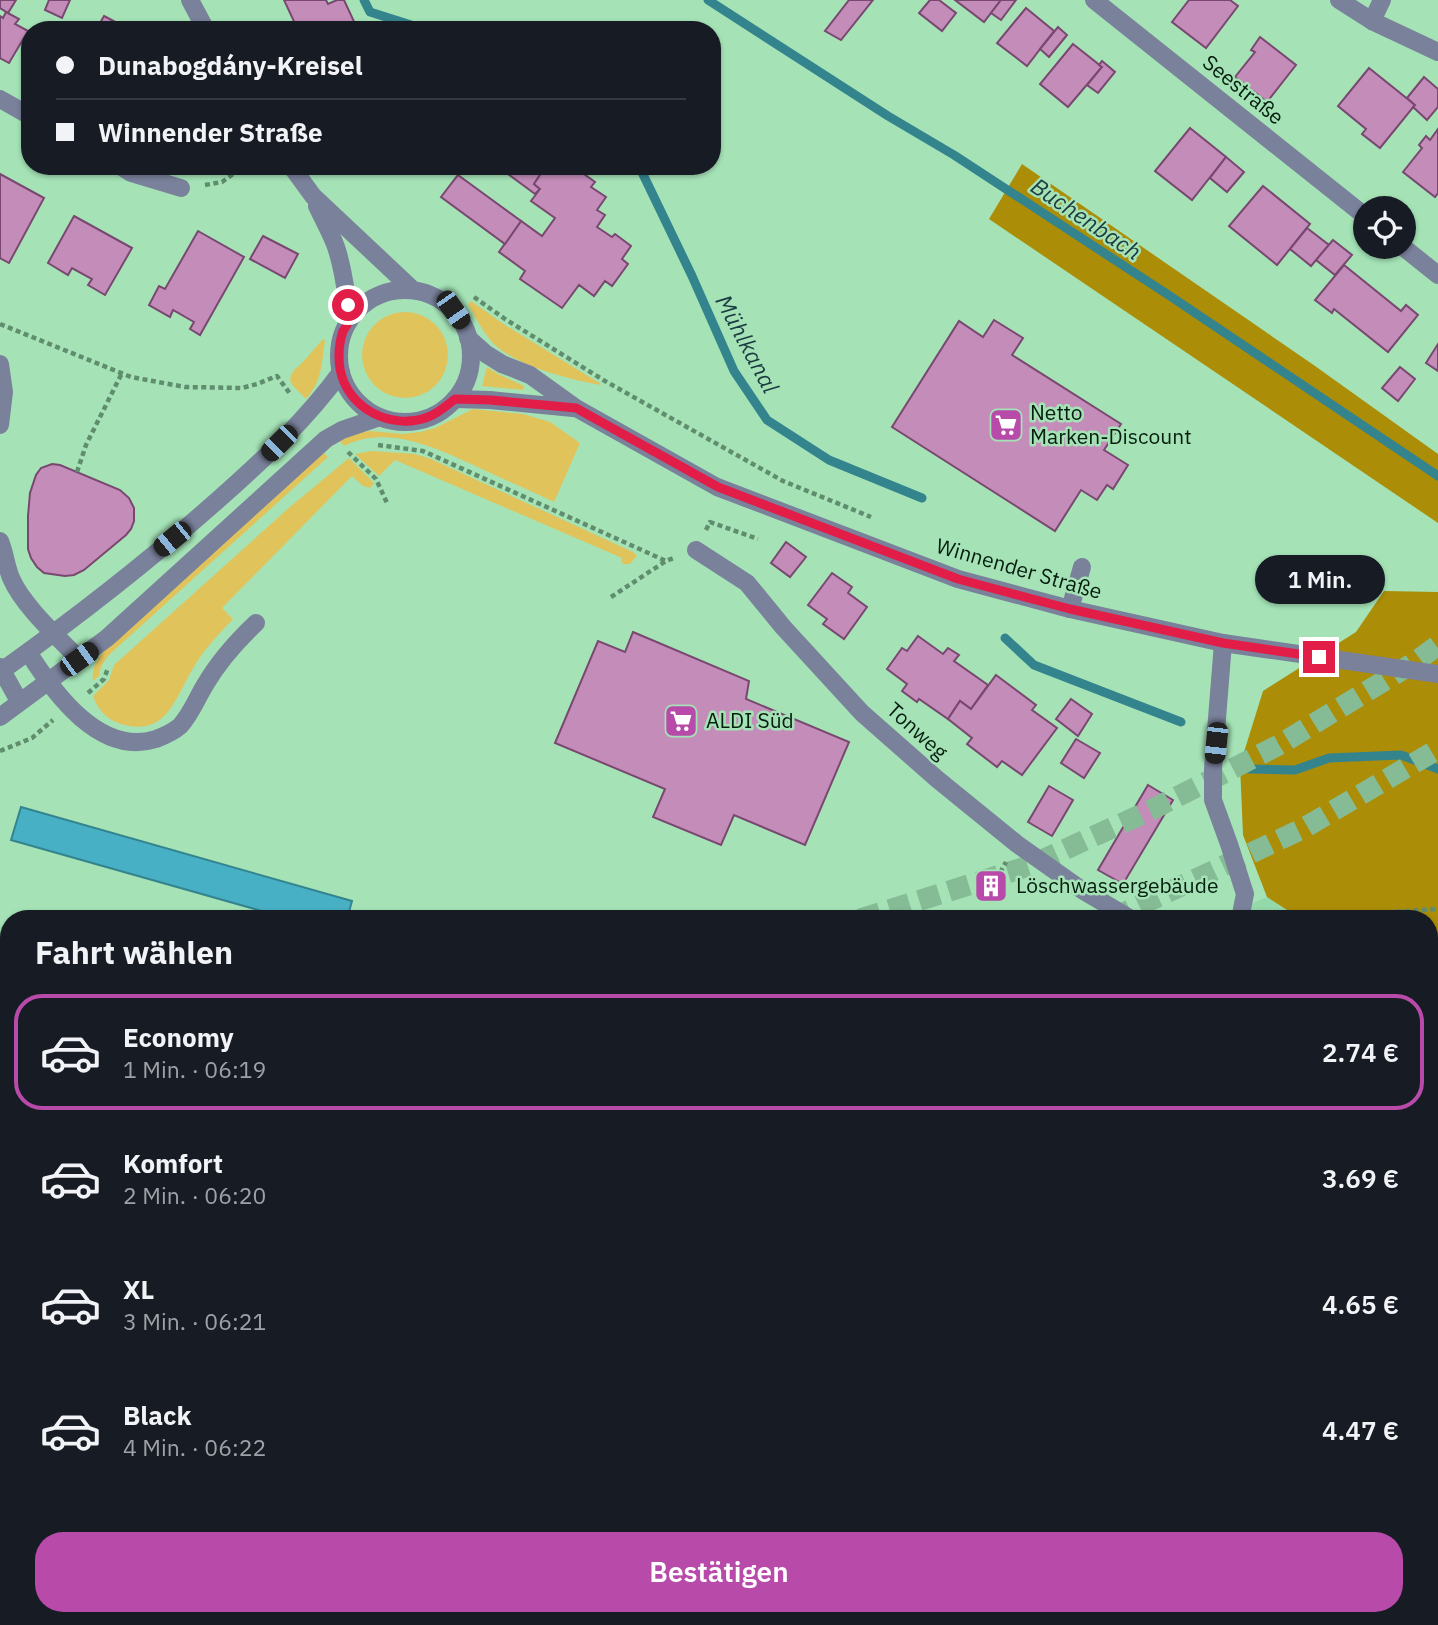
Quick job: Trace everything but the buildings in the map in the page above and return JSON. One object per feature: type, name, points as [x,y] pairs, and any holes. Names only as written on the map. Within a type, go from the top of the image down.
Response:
[{"type":"street","points":[[190,0],[201,21]]},
{"type":"street","name":"Seestraße","points":[[1094,0],[1353,206]]},
{"type":"street","points":[[1339,0],[1372,21],[1438,52]]},
{"type":"street","points":[[1372,21],[1382,0]]},
{"type":"street","points":[[0,99],[21,111]]},
{"type":"street","points":[[138,175],[181,188]]},
{"type":"street","points":[[298,175],[313,196],[413,290]]},
{"type":"street","points":[[313,196],[342,267],[349,321]]},
{"type":"street","points":[[1416,257],[1438,275]]},
{"type":"street","points":[[413,290],[436,298],[453,310],[468,338],[470,362],[466,380],[455,399],[443,410],[408,422],[389,420],[371,413],[356,401],[345,386],[341,372],[340,344],[349,321],[367,302],[383,293],[413,290]]},
{"type":"street","name":"Winnender Straße","points":[[468,338],[502,364],[530,374],[576,408],[718,487],[958,579],[1070,609],[1223,643],[1438,674]]},
{"type":"street","points":[[0,363],[4,391],[0,425]]},
{"type":"street","points":[[19,701],[1,670],[81,614],[193,522],[260,462],[324,396],[341,372]]},
{"type":"street","points":[[455,399],[576,408]]},
{"type":"street","points":[[0,717],[107,638],[326,439],[342,430],[380,417]]},
{"type":"street","points":[[0,541],[11,578],[17,588],[54,634],[79,659]]},
{"type":"street","name":"Tonweg","points":[[696,550],[747,583],[783,627],[862,713],[937,779],[1017,844],[1082,890],[1116,910]]},
{"type":"street","points":[[1070,609],[1082,567]]},
{"type":"street","points":[[29,652],[70,707],[96,730],[131,743],[148,741],[165,736],[179,727],[220,662],[256,622]]},
{"type":"street","points":[[1223,643],[1213,800],[1245,894],[1242,910]]},
{"type":"path","points":[[181,188],[222,182],[232,175]]},
{"type":"path","points":[[474,297],[569,360],[783,481],[882,522]]},
{"type":"path","points":[[0,324],[131,377],[185,387],[242,388],[277,376],[293,398]]},
{"type":"path","points":[[77,472],[86,445],[122,373]]},
{"type":"path","points":[[369,445],[422,451],[666,561],[611,597]]},
{"type":"path","points":[[340,456],[355,448]]},
{"type":"path","points":[[348,452],[376,479],[387,503]]},
{"type":"path","points":[[0,751],[32,738],[104,679],[113,662]]},
{"type":"shaded area","points":[[1022,164],[1438,454],[1438,523],[989,219]]},
{"type":"shaded area","points":[[471,301],[601,384],[542,370],[500,350],[479,323],[468,304]]},
{"type":"shaded area","points":[[405,312],[422,315],[436,324],[445,338],[448,355],[445,372],[436,386],[422,395],[405,398],[388,395],[374,386],[365,372],[362,355],[365,338],[374,324],[388,315]]},
{"type":"shaded area","points":[[323,339],[325,341],[320,372],[316,385],[306,399],[293,386],[291,375]]},
{"type":"shaded area","points":[[487,367],[524,386],[523,390],[482,386]]},
{"type":"shaded area","points":[[473,409],[523,414],[550,422],[580,443],[554,502],[416,442],[379,437],[344,446],[340,441],[357,433],[371,431],[402,434],[420,432],[435,428]]},
{"type":"shaded area","points":[[372,451],[415,454],[431,459],[637,556],[630,564],[623,564],[622,558],[395,460],[379,476],[355,454]]},
{"type":"shaded area","points":[[323,452],[328,457],[110,654],[100,669],[99,676],[93,681],[94,667],[106,649]]},
{"type":"shaded area","points":[[349,458],[374,483],[370,488],[363,486],[352,476],[222,608],[233,619],[199,659],[175,702],[159,721],[148,726],[135,727],[113,721],[105,715],[93,696],[109,680],[114,665],[291,506]]},
{"type":"shaded area","points":[[1384,591],[1438,592],[1438,910],[1287,910],[1267,897],[1243,835],[1240,765],[1263,691],[1356,632]]},
{"type":"shaded area","points":[[1267,897],[1287,910],[1239,910]]},
{"type":"water","points":[[21,807],[352,901],[350,910],[258,910],[11,840]]},
{"type":"waterway","name":"Mühlkanal","points":[[364,0],[370,12],[398,21]]},
{"type":"waterway","name":"Buchenbach","points":[[708,0],[888,116],[954,155],[1438,476]]},
{"type":"waterway","name":"Mühlkanal","points":[[643,175],[734,371],[767,420],[829,460],[922,498]]},
{"type":"waterway","points":[[1005,638],[1034,665],[1181,722]]},
{"type":"waterway","points":[[1249,769],[1295,770],[1329,758],[1401,755],[1438,769]]},
{"type":"tunnel","points":[[889,910],[1029,866],[1153,809],[1279,745],[1415,662],[1438,645]]},
{"type":"tunnel","points":[[1130,910],[1304,828],[1438,749]]},
{"type":"place","name":"Netto Marken-Discount","points":[[1006,425]]},
{"type":"place","name":"ALDI Süd","points":[[681,721]]},
{"type":"place","name":"Löschwassergebäude","points":[[991,886]]},
{"type":"route","points":[[348,305],[349,321],[339,349],[341,372],[345,386],[356,401],[380,417],[408,422],[426,418],[443,410],[455,399],[576,408],[718,487],[958,579],[1070,609],[1223,643],[1319,657]]}]
